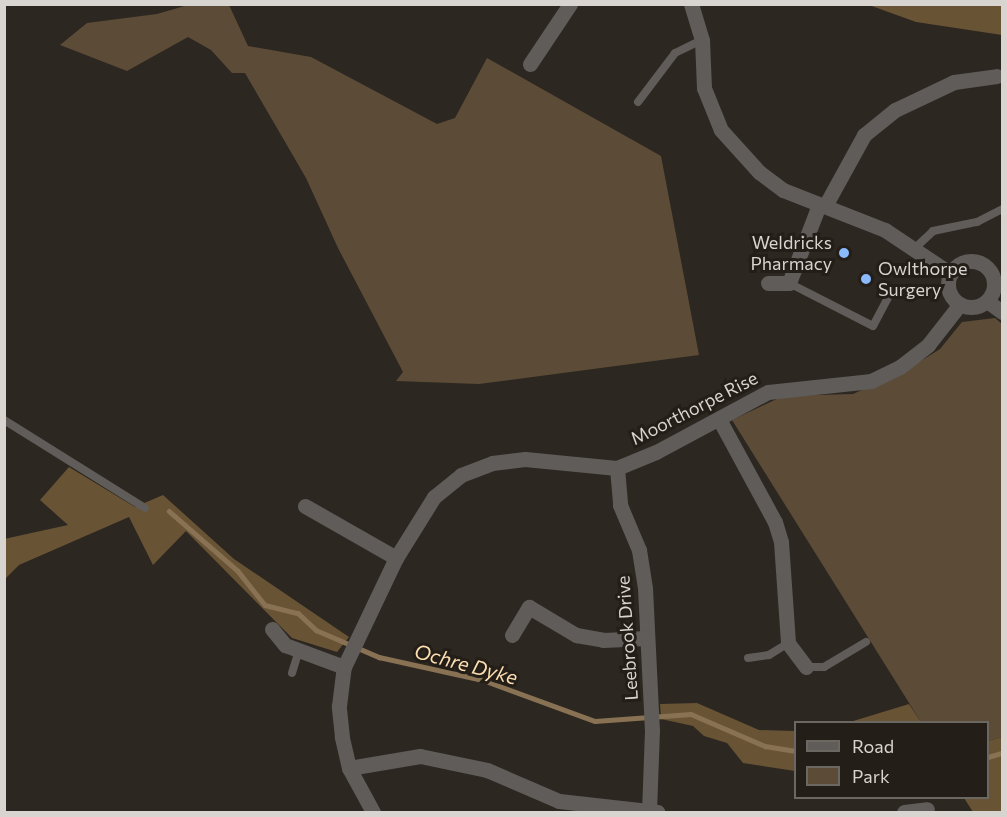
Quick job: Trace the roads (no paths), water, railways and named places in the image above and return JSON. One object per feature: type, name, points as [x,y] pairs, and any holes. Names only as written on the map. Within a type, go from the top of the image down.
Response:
[{"type":"street","points":[[530,64],[570,4]]},
{"type":"street","points":[[691,4],[702,39],[704,88],[721,130],[759,172],[783,190],[885,230],[951,274]]},
{"type":"street","points":[[768,283],[789,283],[822,205],[864,135],[895,110],[954,82],[1000,77]]},
{"type":"street","points":[[963,262],[986,266],[994,286],[987,301],[972,307],[960,304],[950,292],[951,274],[963,262]]},
{"type":"street","points":[[987,301],[1002,312]]},
{"type":"street","name":"Moorthorpe Rise","points":[[373,813],[349,768],[339,706],[346,664],[396,558],[434,497],[471,471],[492,463],[525,459],[617,468],[656,452],[779,388],[871,381],[896,370],[928,345],[960,304]]},
{"type":"street","points":[[719,419],[776,522],[781,542],[788,643],[807,667]]},
{"type":"street","name":"Leebrook Drive","points":[[617,468],[620,505],[639,550],[652,730],[653,811]]},
{"type":"street","points":[[306,506],[396,558]]},
{"type":"street","points":[[512,635],[529,607],[576,635],[603,640],[647,638]]},
{"type":"street","points":[[272,628],[285,645],[346,664]]},
{"type":"street","points":[[349,768],[420,756],[487,770],[557,807],[653,811]]},
{"type":"street","points":[[904,813],[927,809]]},
{"type":"lane","points":[[638,102],[675,53],[702,39]]},
{"type":"lane","points":[[914,249],[933,231],[977,222],[1002,209]]},
{"type":"lane","points":[[789,283],[873,326],[891,292]]},
{"type":"lane","points":[[4,420],[145,508]]},
{"type":"lane","points":[[807,667],[824,667],[866,642]]},
{"type":"lane","points":[[748,658],[769,655],[788,643]]},
{"type":"lane","points":[[292,673],[299,650]]},
{"type":"waterway","name":"Ochre Dyke","points":[[169,511],[238,571],[265,605],[298,613],[316,630],[379,657],[483,680],[595,721],[691,714],[765,746],[794,751]]},
{"type":"waterway","name":"Ochre Dyke","points":[[989,757],[1002,753]]},
{"type":"place","name":"Weldricks Pharmacy","points":[[844,253]]},
{"type":"place","name":"Owlthorpe Surgery","points":[[866,279]]}]
